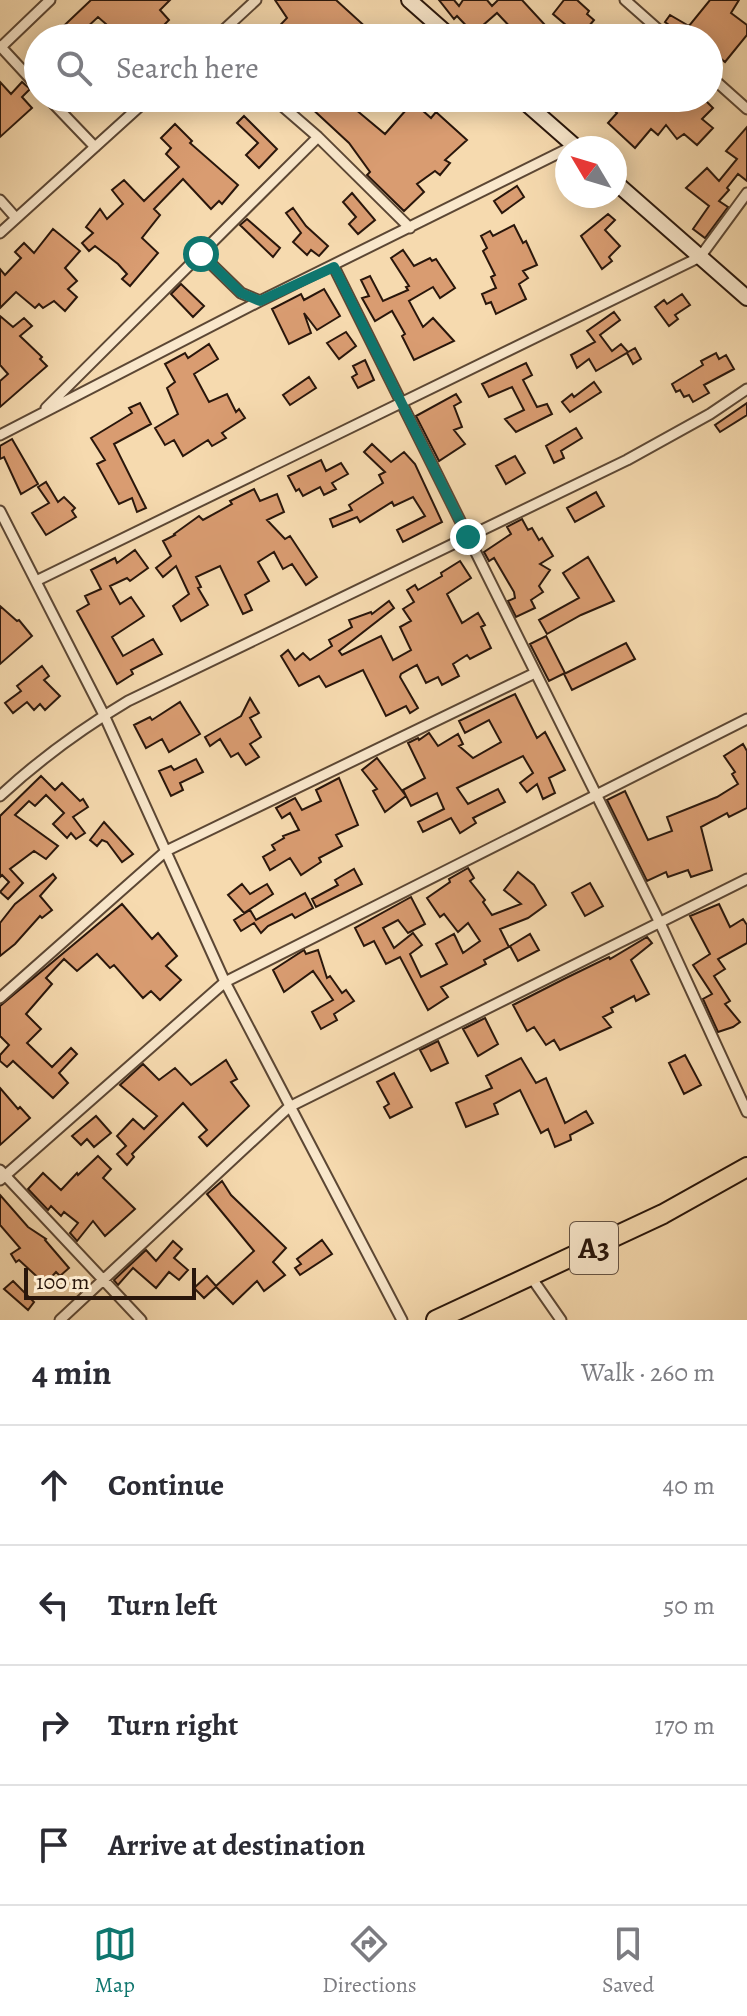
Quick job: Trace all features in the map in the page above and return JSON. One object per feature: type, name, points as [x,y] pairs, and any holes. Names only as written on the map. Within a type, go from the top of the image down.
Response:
[{"type":"highway","name":"A3","points":[[436,1320],[663,1214],[747,1167]]},
{"type":"street","points":[[24,24],[50,0]]},
{"type":"street","points":[[230,24],[256,0]]},
{"type":"street","points":[[409,0],[436,24]]},
{"type":"street","points":[[625,0],[652,24]]},
{"type":"street","points":[[24,24],[0,47],[24,72]]},
{"type":"street","points":[[723,88],[747,109]]},
{"type":"street","points":[[61,112],[95,147]]},
{"type":"street","points":[[0,233],[134,112]]},
{"type":"street","points":[[289,112],[410,228]]},
{"type":"street","points":[[535,112],[560,136]]},
{"type":"street","points":[[38,416],[318,137]]},
{"type":"street","points":[[0,435],[260,301],[555,156]]},
{"type":"street","points":[[627,193],[747,298]]},
{"type":"street","points":[[36,581],[700,257],[747,193]]},
{"type":"street","points":[[0,200],[16,218]]},
{"type":"street","points":[[201,254],[241,293],[260,301]]},
{"type":"street","points":[[334,267],[660,923],[747,1112]]},
{"type":"street","points":[[0,796],[40,759],[128,701],[627,460],[710,414],[747,389]]},
{"type":"street","points":[[0,511],[104,715],[225,982],[402,1320]]},
{"type":"street","points":[[0,998],[166,851],[535,673]]},
{"type":"street","points":[[141,1320],[2,1175],[225,982],[747,719]]},
{"type":"street","points":[[60,1320],[289,1107],[747,879]]},
{"type":"street","points":[[531,1277],[561,1320]]},
{"type":"building","points":[[91,0],[170,0],[160,10],[169,20],[165,24],[106,24],[98,17],[90,24],[66,24]]},
{"type":"building","points":[[275,0],[336,0],[362,24],[281,24],[287,18]]},
{"type":"building","points":[[439,0],[454,0],[459,6],[463,0],[487,0],[492,6],[498,0],[522,0],[544,24],[507,24],[497,13],[484,24],[465,24],[457,16],[454,19]]},
{"type":"building","points":[[564,0],[577,0],[594,20],[591,24],[565,24],[553,14]]},
{"type":"building","points":[[710,0],[739,0],[731,13],[747,25],[747,35],[725,62],[723,24],[691,24]]},
{"type":"building","points":[[670,15],[686,24],[668,24],[665,22]]},
{"type":"building","points":[[0,82],[11,94],[22,82],[24,112],[28,112],[0,137]]},
{"type":"building","points":[[316,112],[359,112],[385,134],[404,112],[424,112],[431,118],[436,112],[467,140],[445,160],[450,163],[440,175],[435,171],[417,184],[424,192],[404,211],[367,175],[370,172],[349,143]]},
{"type":"building","points":[[616,112],[709,112],[702,119],[713,128],[697,145],[684,134],[677,139],[666,125],[658,135],[651,129],[635,148],[627,141],[627,136],[622,136],[608,123]]},
{"type":"building","points":[[244,116],[277,149],[259,168],[246,155],[258,143],[237,123]]},
{"type":"building","points":[[175,124],[192,141],[190,143],[238,185],[222,204],[219,201],[211,209],[183,179],[154,209],[160,215],[142,238],[158,253],[130,286],[122,279],[127,274],[118,264],[95,246],[89,251],[82,243],[93,233],[86,227],[100,209],[107,219],[123,204],[112,190],[124,180],[144,201],[179,167],[166,154],[171,148],[161,138]]},
{"type":"building","points":[[747,127],[747,181],[738,174],[727,188],[729,190],[719,201],[728,207],[705,238],[693,229],[709,206],[686,188],[707,168],[719,181],[737,159],[726,151]]},
{"type":"building","points":[[517,186],[524,197],[502,213],[494,201]]},
{"type":"building","points":[[352,193],[375,220],[358,234],[349,224],[356,217],[343,202]]},
{"type":"building","points":[[293,208],[306,226],[328,246],[319,256],[311,250],[307,255],[293,242],[301,233],[286,213]]},
{"type":"building","points":[[608,214],[615,220],[605,230],[620,246],[609,257],[612,261],[602,269],[581,236]]},
{"type":"building","points":[[247,219],[280,248],[273,257],[240,225]]},
{"type":"building","points":[[514,225],[523,243],[526,241],[537,265],[523,271],[528,278],[519,284],[526,299],[496,314],[491,302],[486,304],[482,294],[496,288],[491,277],[495,275],[483,251],[487,248],[481,236],[490,231],[493,236]]},
{"type":"building","points":[[53,229],[80,251],[65,268],[77,281],[68,289],[77,297],[65,311],[54,301],[43,308],[39,304],[35,308],[16,292],[0,308],[0,269],[5,275],[21,258],[15,252],[24,243],[34,253]]},
{"type":"building","points":[[403,250],[414,266],[430,258],[432,261],[436,259],[455,288],[440,298],[433,287],[409,301],[423,327],[433,318],[454,341],[414,360],[402,336],[405,334],[392,311],[375,321],[362,298],[369,296],[361,280],[370,276],[383,301],[408,290],[406,287],[409,286],[391,258]]},
{"type":"building","points":[[181,284],[204,306],[193,317],[171,294]]},
{"type":"building","points":[[324,289],[340,316],[317,330],[304,313],[311,333],[289,344],[272,309],[301,294],[304,300]]},
{"type":"building","points":[[682,294],[690,305],[675,315],[678,319],[669,326],[655,307],[664,300],[667,304]]},
{"type":"building","points":[[614,312],[620,320],[600,335],[612,351],[621,344],[628,352],[635,348],[641,359],[633,364],[627,353],[596,371],[589,359],[577,368],[571,355],[595,342],[587,331]]},
{"type":"building","points":[[0,316],[13,327],[24,318],[32,326],[20,336],[47,366],[0,407],[0,381],[8,374],[0,365]]},
{"type":"building","points":[[346,332],[356,346],[339,359],[327,343]]},
{"type":"building","points":[[209,344],[218,359],[194,374],[209,402],[227,394],[236,412],[239,409],[245,418],[222,433],[226,438],[212,446],[208,440],[183,456],[174,440],[165,445],[155,428],[178,414],[167,388],[175,382],[165,364],[185,353],[188,358]]},
{"type":"building","points":[[716,353],[719,359],[726,355],[734,369],[704,385],[709,393],[693,402],[689,395],[684,397],[680,390],[676,392],[672,384]]},
{"type":"building","points":[[365,360],[374,380],[358,388],[352,377],[357,374],[353,366]]},
{"type":"building","points":[[526,363],[532,375],[523,380],[537,407],[547,404],[552,414],[516,432],[505,419],[524,410],[512,387],[489,397],[482,384]]},
{"type":"building","points":[[309,377],[316,388],[290,405],[283,395]]},
{"type":"building","points":[[594,382],[601,392],[570,412],[562,402]]},
{"type":"building","points":[[456,394],[461,402],[454,406],[462,427],[454,430],[465,444],[439,461],[416,416]]},
{"type":"building","points":[[140,403],[151,424],[114,444],[146,508],[137,512],[132,498],[119,504],[97,464],[105,460],[91,438],[132,413],[129,408]]},
{"type":"building","points":[[747,403],[747,415],[720,432],[715,425]]},
{"type":"building","points":[[576,428],[582,438],[561,451],[564,458],[554,463],[546,446]]},
{"type":"building","points":[[12,439],[38,484],[21,494],[4,457],[0,459],[0,446]]},
{"type":"building","points":[[372,444],[391,462],[404,452],[415,464],[442,522],[403,542],[397,530],[425,516],[413,497],[394,506],[392,502],[360,522],[357,517],[333,527],[330,519],[352,510],[349,505],[383,483],[379,475],[385,472],[364,452]]},
{"type":"building","points":[[515,456],[525,473],[506,484],[496,466]]},
{"type":"building","points":[[321,460],[326,471],[341,463],[348,474],[332,483],[336,489],[324,495],[320,487],[303,496],[299,489],[296,491],[288,476]]},
{"type":"building","points":[[46,482],[58,502],[64,497],[75,508],[72,511],[76,517],[46,535],[32,513],[49,503],[38,487]]},
{"type":"building","points":[[254,489],[260,501],[277,494],[284,512],[267,520],[285,539],[290,536],[317,577],[306,585],[292,564],[283,569],[274,552],[258,562],[269,581],[245,595],[252,610],[243,614],[220,566],[196,577],[201,587],[198,588],[208,605],[181,621],[173,606],[189,594],[176,566],[163,577],[156,568],[171,556],[163,541],[199,516],[203,520]]},
{"type":"building","points":[[596,492],[604,506],[575,522],[567,508]]},
{"type":"building","points":[[522,519],[528,530],[532,528],[539,540],[542,538],[553,556],[540,564],[550,570],[539,586],[543,592],[531,600],[535,608],[516,617],[508,601],[515,598],[514,592],[494,558],[489,561],[484,552],[511,534],[507,527]]},
{"type":"building","points":[[135,550],[148,568],[130,581],[127,578],[110,586],[120,604],[131,597],[144,616],[112,637],[123,656],[153,639],[162,654],[131,670],[133,674],[117,684],[77,611],[89,604],[85,596],[101,589],[91,570],[115,558],[117,563]]},
{"type":"building","points":[[588,557],[614,601],[547,634],[539,620],[579,598],[563,573]]},
{"type":"building","points":[[460,561],[471,578],[447,594],[462,623],[478,613],[491,648],[470,659],[467,655],[453,664],[459,676],[442,685],[438,677],[426,683],[417,665],[401,674],[418,708],[410,713],[406,706],[386,716],[363,670],[326,687],[319,676],[299,686],[281,656],[288,650],[295,660],[303,653],[310,660],[332,646],[329,640],[352,627],[349,620],[372,614],[389,601],[394,608],[339,651],[342,655],[381,636],[393,660],[411,650],[400,627],[411,621],[403,609],[414,602],[407,590],[415,585],[418,590]]},
{"type":"building","points":[[0,606],[19,620],[32,636],[0,664]]},
{"type":"building","points":[[546,636],[565,673],[549,681],[530,644]]},
{"type":"building","points":[[626,643],[635,659],[572,690],[564,674]]},
{"type":"building","points":[[42,666],[49,676],[44,680],[60,696],[45,710],[40,704],[34,710],[27,702],[13,713],[5,703],[21,691],[17,686]]},
{"type":"building","points":[[515,694],[537,738],[545,732],[565,770],[549,778],[555,793],[543,799],[537,784],[527,792],[520,783],[533,773],[523,756],[457,788],[468,804],[498,789],[505,802],[473,818],[476,823],[460,833],[451,818],[423,832],[418,822],[444,809],[437,793],[411,806],[403,790],[425,778],[408,743],[429,733],[438,746],[458,734],[463,744],[459,746],[473,758],[501,742],[489,720],[465,733],[459,721]]},
{"type":"building","points":[[250,698],[259,713],[250,718],[261,737],[250,744],[259,757],[246,765],[238,753],[231,757],[220,739],[210,746],[205,737],[241,716]]},
{"type":"building","points":[[180,702],[200,734],[169,752],[162,739],[146,748],[134,725],[150,717],[152,720]]},
{"type":"building","points":[[743,744],[747,751],[747,808],[729,817],[727,813],[701,827],[712,870],[691,877],[688,870],[668,877],[666,872],[647,881],[607,800],[625,791],[648,840],[672,831],[667,817],[717,797],[738,784],[732,774],[735,772],[724,756]]},
{"type":"building","points":[[377,758],[406,796],[385,812],[373,791],[377,789],[362,770]]},
{"type":"building","points":[[196,759],[203,772],[180,783],[183,790],[171,796],[159,771],[171,766],[174,770]]},
{"type":"building","points":[[41,776],[55,790],[62,783],[80,801],[83,799],[88,807],[73,817],[85,833],[76,839],[71,833],[67,838],[53,824],[64,813],[46,795],[35,806],[29,801],[15,815],[58,846],[46,859],[34,851],[10,869],[23,883],[8,899],[0,892],[9,882],[2,875],[0,877],[0,816]]},
{"type":"building","points":[[339,778],[358,825],[336,835],[342,846],[319,858],[321,862],[301,875],[290,858],[270,870],[263,857],[275,850],[272,845],[283,836],[299,830],[290,813],[282,818],[276,808],[295,798],[302,810],[321,801],[316,790]]},
{"type":"building","points":[[104,822],[133,854],[122,862],[107,842],[102,840],[97,846],[90,840]]},
{"type":"building","points":[[468,868],[474,878],[470,881],[492,915],[521,904],[504,890],[518,872],[534,885],[546,905],[528,918],[500,929],[509,947],[484,960],[486,964],[441,987],[448,997],[428,1010],[400,957],[386,964],[374,941],[364,946],[355,928],[411,897],[425,924],[408,933],[398,920],[383,928],[394,948],[413,933],[422,945],[410,954],[421,977],[447,964],[436,944],[454,934],[463,953],[480,941],[468,923],[458,932],[444,914],[440,917],[427,898]]},
{"type":"building","points":[[354,869],[362,884],[316,907],[312,899],[338,885],[335,880]]},
{"type":"building","points":[[53,874],[56,878],[40,896],[52,910],[42,918],[40,916],[0,956],[0,923],[15,904]]},
{"type":"building","points":[[590,883],[603,906],[585,916],[572,893]]},
{"type":"building","points":[[242,884],[250,894],[267,884],[273,894],[244,913],[228,895]]},
{"type":"building","points":[[305,893],[313,908],[295,918],[292,914],[261,933],[254,923],[241,931],[234,920],[250,910],[256,920]]},
{"type":"building","points":[[122,904],[152,939],[158,933],[177,956],[166,966],[181,980],[160,1000],[151,991],[143,998],[114,965],[110,968],[97,954],[77,971],[64,959],[46,978],[52,984],[26,1014],[41,1029],[27,1043],[52,1067],[71,1048],[77,1054],[59,1073],[68,1083],[53,1098],[13,1061],[7,1067],[0,1061],[0,1055],[9,1045],[0,1036],[0,1006]]},
{"type":"building","points":[[719,904],[730,927],[743,919],[747,925],[747,943],[718,959],[725,969],[714,976],[730,1001],[725,1004],[740,1022],[718,1032],[703,999],[712,994],[693,965],[710,954],[690,916]]},
{"type":"building","points":[[530,934],[539,950],[518,961],[510,946]]},
{"type":"building","points":[[647,937],[652,943],[631,960],[649,994],[636,1001],[634,996],[611,1008],[613,1012],[603,1017],[611,1027],[560,1050],[554,1040],[546,1045],[534,1027],[527,1031],[513,1005],[610,959]]},
{"type":"building","points":[[304,950],[306,954],[318,950],[327,978],[330,976],[342,993],[346,990],[354,1001],[334,1014],[337,1020],[321,1029],[312,1012],[333,1000],[313,971],[284,992],[273,970]]},
{"type":"building","points":[[485,1018],[498,1044],[478,1056],[463,1029]]},
{"type":"building","points":[[438,1041],[448,1063],[431,1071],[420,1050]]},
{"type":"building","points":[[685,1055],[701,1085],[684,1094],[669,1063]]},
{"type":"building","points":[[521,1058],[536,1083],[546,1078],[565,1123],[586,1111],[593,1123],[570,1135],[571,1140],[555,1147],[548,1129],[541,1133],[520,1090],[494,1104],[498,1114],[466,1127],[456,1103],[492,1088],[486,1076]]},
{"type":"building","points":[[226,1060],[237,1079],[231,1082],[249,1106],[207,1146],[199,1137],[207,1130],[183,1103],[132,1154],[134,1157],[127,1165],[117,1154],[126,1146],[117,1136],[133,1119],[144,1129],[157,1116],[120,1085],[143,1064],[159,1080],[175,1068],[191,1085]]},
{"type":"building","points":[[394,1073],[412,1107],[390,1118],[384,1107],[389,1104],[377,1082]]},
{"type":"building","points":[[0,1088],[30,1118],[0,1145]]},
{"type":"building","points":[[96,1116],[111,1133],[94,1147],[87,1139],[81,1145],[72,1136]]},
{"type":"building","points":[[98,1156],[111,1169],[103,1178],[135,1209],[105,1236],[93,1221],[77,1241],[70,1233],[78,1223],[64,1212],[61,1216],[51,1206],[48,1210],[28,1189],[43,1173],[61,1190]]},
{"type":"building","points":[[222,1181],[231,1195],[286,1248],[273,1262],[285,1275],[264,1291],[257,1281],[233,1304],[216,1287],[204,1298],[194,1288],[207,1276],[216,1286],[254,1251],[207,1194]]},
{"type":"building","points":[[0,1195],[28,1227],[46,1239],[69,1268],[60,1276],[56,1272],[45,1284],[19,1260],[16,1262],[11,1254],[20,1248],[0,1225]]},
{"type":"building","points":[[322,1240],[332,1254],[300,1275],[295,1268],[301,1264],[297,1259]]},
{"type":"building","points":[[173,1241],[182,1249],[174,1258],[188,1270],[179,1280],[169,1272],[156,1288],[133,1268],[118,1285],[114,1280],[146,1250],[156,1261]]},
{"type":"building","points":[[13,1281],[34,1302],[28,1310],[4,1289]]},
{"type":"route","points":[[201,254],[241,293],[260,301],[334,267],[468,537]]}]
